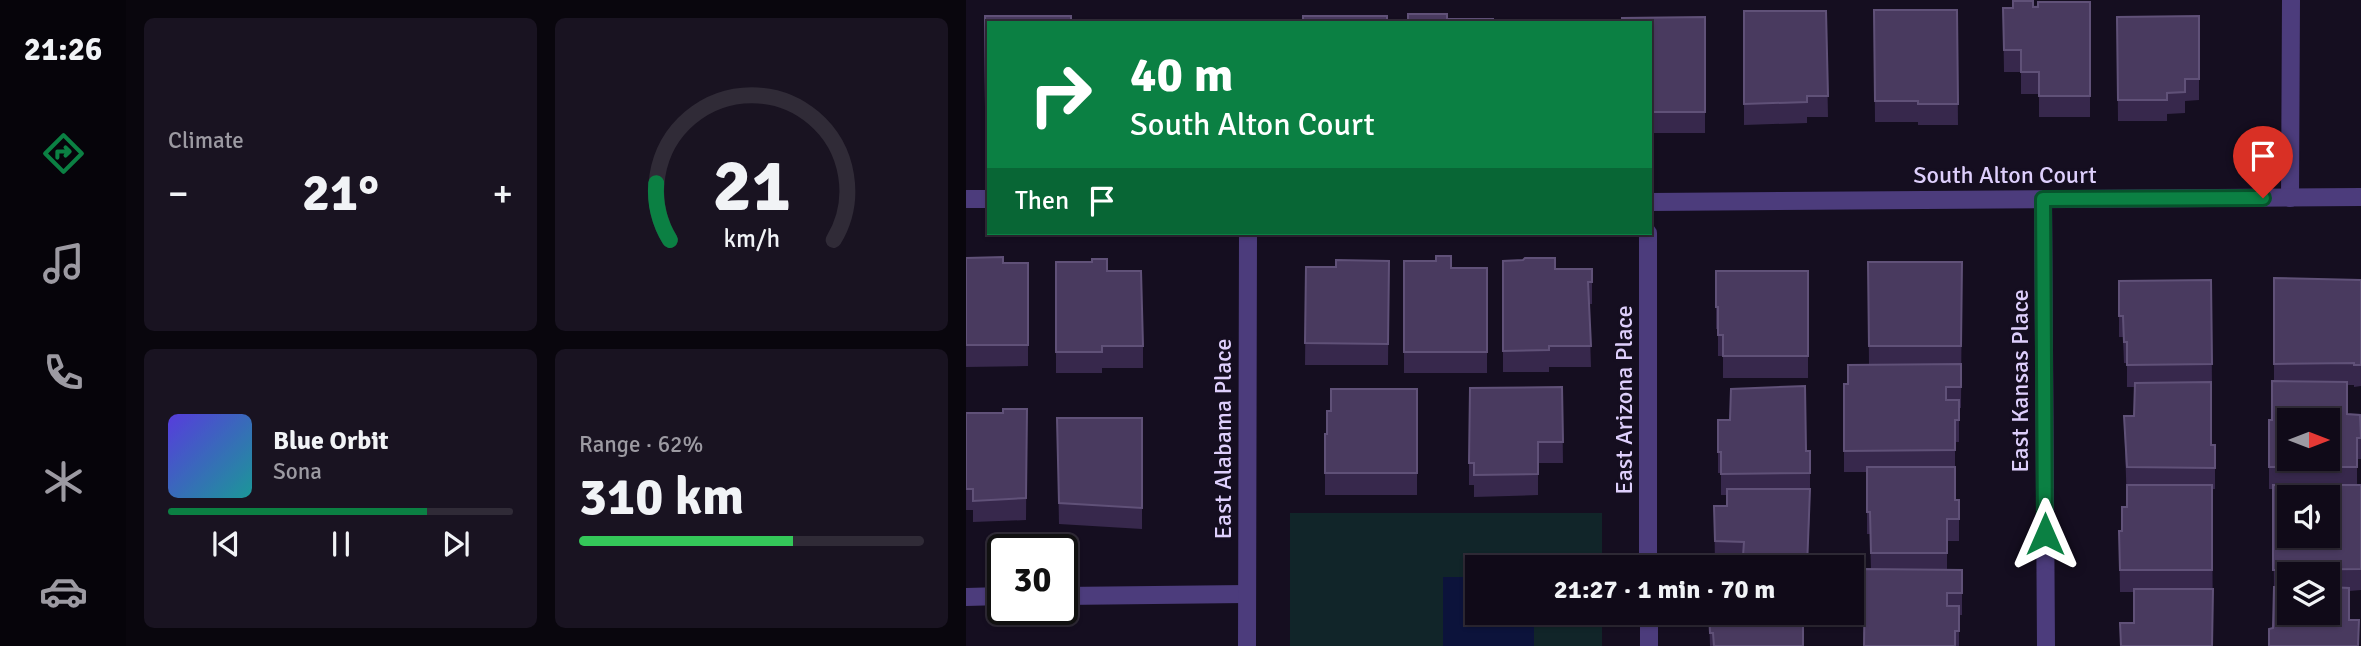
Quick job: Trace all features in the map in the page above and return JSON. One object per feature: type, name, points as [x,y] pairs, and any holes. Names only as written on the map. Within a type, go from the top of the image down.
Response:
[{"type":"street","points":[[2290,198],[2291,0]]},
{"type":"street","name":"South Alton Court","points":[[1652,202],[2361,197]]},
{"type":"street","points":[[966,198],[987,198]]},
{"type":"street","name":"East Kansas Place","points":[[2043,199],[2046,646]]},
{"type":"street","name":"East Alabama Place","points":[[1247,646],[1248,235]]},
{"type":"street","name":"East Arizona Place","points":[[1648,235],[1648,555]]},
{"type":"street","points":[[1078,596],[1246,594]]},
{"type":"street","points":[[966,597],[987,596]]},
{"type":"street","points":[[1648,625],[1648,646]]},
{"type":"green space","points":[[1290,513],[1602,513],[1602,555],[1465,555],[1465,625],[1602,625],[1602,646],[1290,646]]},
{"type":"shaded area","points":[[1443,577],[1465,577],[1465,625],[1534,625],[1534,646],[1443,646]]},
{"type":"building","points":[[2013,1],[2033,1],[2033,7],[2038,7],[2038,2],[2090,2],[2090,96],[2039,96],[2039,72],[2021,72],[2021,50],[2004,50],[2003,8],[2013,8]]},
{"type":"building","points":[[1874,10],[1957,10],[1958,104],[1875,101]]},
{"type":"building","points":[[1744,11],[1826,11],[1828,96],[1807,96],[1807,102],[1744,104]]},
{"type":"building","points":[[1408,14],[1447,14],[1447,19],[1493,19],[1493,21],[1408,21]]},
{"type":"building","points":[[985,16],[1071,16],[1071,21],[987,21],[986,107]]},
{"type":"building","points":[[1303,16],[1387,16],[1387,21],[1303,21]]},
{"type":"building","points":[[2199,16],[2199,79],[2185,79],[2185,92],[2167,93],[2167,100],[2118,100],[2117,17]]},
{"type":"building","points":[[1705,17],[1705,112],[1652,112],[1652,21],[1622,21],[1622,18]]},
{"type":"building","points":[[1135,20],[1177,20],[1177,21]]},
{"type":"building","points":[[1436,256],[1451,256],[1451,268],[1487,268],[1487,352],[1404,352],[1404,261],[1436,261]]},
{"type":"building","points":[[1003,257],[1003,263],[1028,263],[1028,345],[966,345],[966,258]]},
{"type":"building","points":[[1555,258],[1555,269],[1592,269],[1592,282],[1588,282],[1591,346],[1549,346],[1549,350],[1503,351],[1503,261]]},
{"type":"building","points":[[1092,259],[1107,259],[1107,271],[1141,271],[1143,346],[1102,346],[1102,352],[1056,352],[1056,262],[1092,262]]},
{"type":"building","points":[[1336,260],[1389,261],[1388,344],[1305,343],[1306,267],[1336,267]]},
{"type":"building","points":[[1868,262],[1962,262],[1961,346],[1869,346]]},
{"type":"building","points":[[1716,271],[1808,271],[1808,356],[1723,356],[1723,335],[1718,335]]},
{"type":"building","points":[[2274,278],[2361,280],[2361,365],[2274,364]]},
{"type":"building","points":[[2211,280],[2212,364],[2127,365],[2123,316],[2119,316],[2119,281]]},
{"type":"building","points":[[1961,364],[1961,387],[1946,387],[1946,400],[1959,400],[1959,420],[1955,420],[1955,450],[1844,451],[1844,384],[1848,384],[1848,365]]},
{"type":"building","points":[[2272,381],[2347,382],[2347,414],[2360,415],[2361,438],[2357,438],[2357,467],[2340,467],[2340,408],[2277,408],[2277,467],[2269,467],[2269,420],[2272,420]]},
{"type":"building","points":[[2211,382],[2211,445],[2215,445],[2215,468],[2127,467],[2124,416],[2134,416],[2135,383]]},
{"type":"building","points":[[1805,386],[1806,451],[1810,451],[1810,473],[1721,474],[1718,420],[1730,420],[1731,389]]},
{"type":"building","points":[[1562,387],[1563,442],[1538,442],[1538,474],[1474,475],[1474,463],[1469,463],[1470,388]]},
{"type":"building","points":[[1331,389],[1417,389],[1417,473],[1325,473],[1325,434],[1327,411],[1331,411]]},
{"type":"building","points":[[1003,409],[1027,409],[1026,498],[973,501],[973,489],[966,489],[966,413],[1003,413]]},
{"type":"building","points":[[1057,418],[1142,418],[1142,508],[1059,503]]},
{"type":"building","points":[[1867,467],[1955,467],[1955,500],[1959,500],[1959,519],[1947,519],[1947,553],[1871,553]]},
{"type":"building","points":[[2127,485],[2212,485],[2212,570],[2120,570],[2119,531],[2122,531],[2122,507],[2127,507]]},
{"type":"building","points":[[2273,485],[2277,485],[2277,548],[2340,548],[2340,485],[2361,485],[2361,569],[2340,569],[2340,562],[2277,562],[2277,570],[2273,570]]},
{"type":"building","points":[[1727,489],[1810,489],[1807,555],[1743,555],[1744,542],[1715,541],[1714,506],[1727,506]]},
{"type":"building","points":[[1865,569],[1962,570],[1962,593],[1947,593],[1947,606],[1959,606],[1959,631],[1955,631],[1955,646],[1864,646]]},
{"type":"building","points":[[2274,587],[2277,587],[2277,625],[2340,625],[2340,588],[2349,588],[2349,620],[2359,620],[2358,646],[2269,646],[2269,629],[2273,628]]},
{"type":"building","points":[[2134,589],[2213,589],[2212,646],[2121,646],[2120,623],[2134,623]]},
{"type":"building","points":[[1710,625],[1803,625],[1803,646],[1714,646],[1713,633],[1710,633]]},
{"type":"route","points":[[2045,534],[2043,199],[2263,198]]}]
